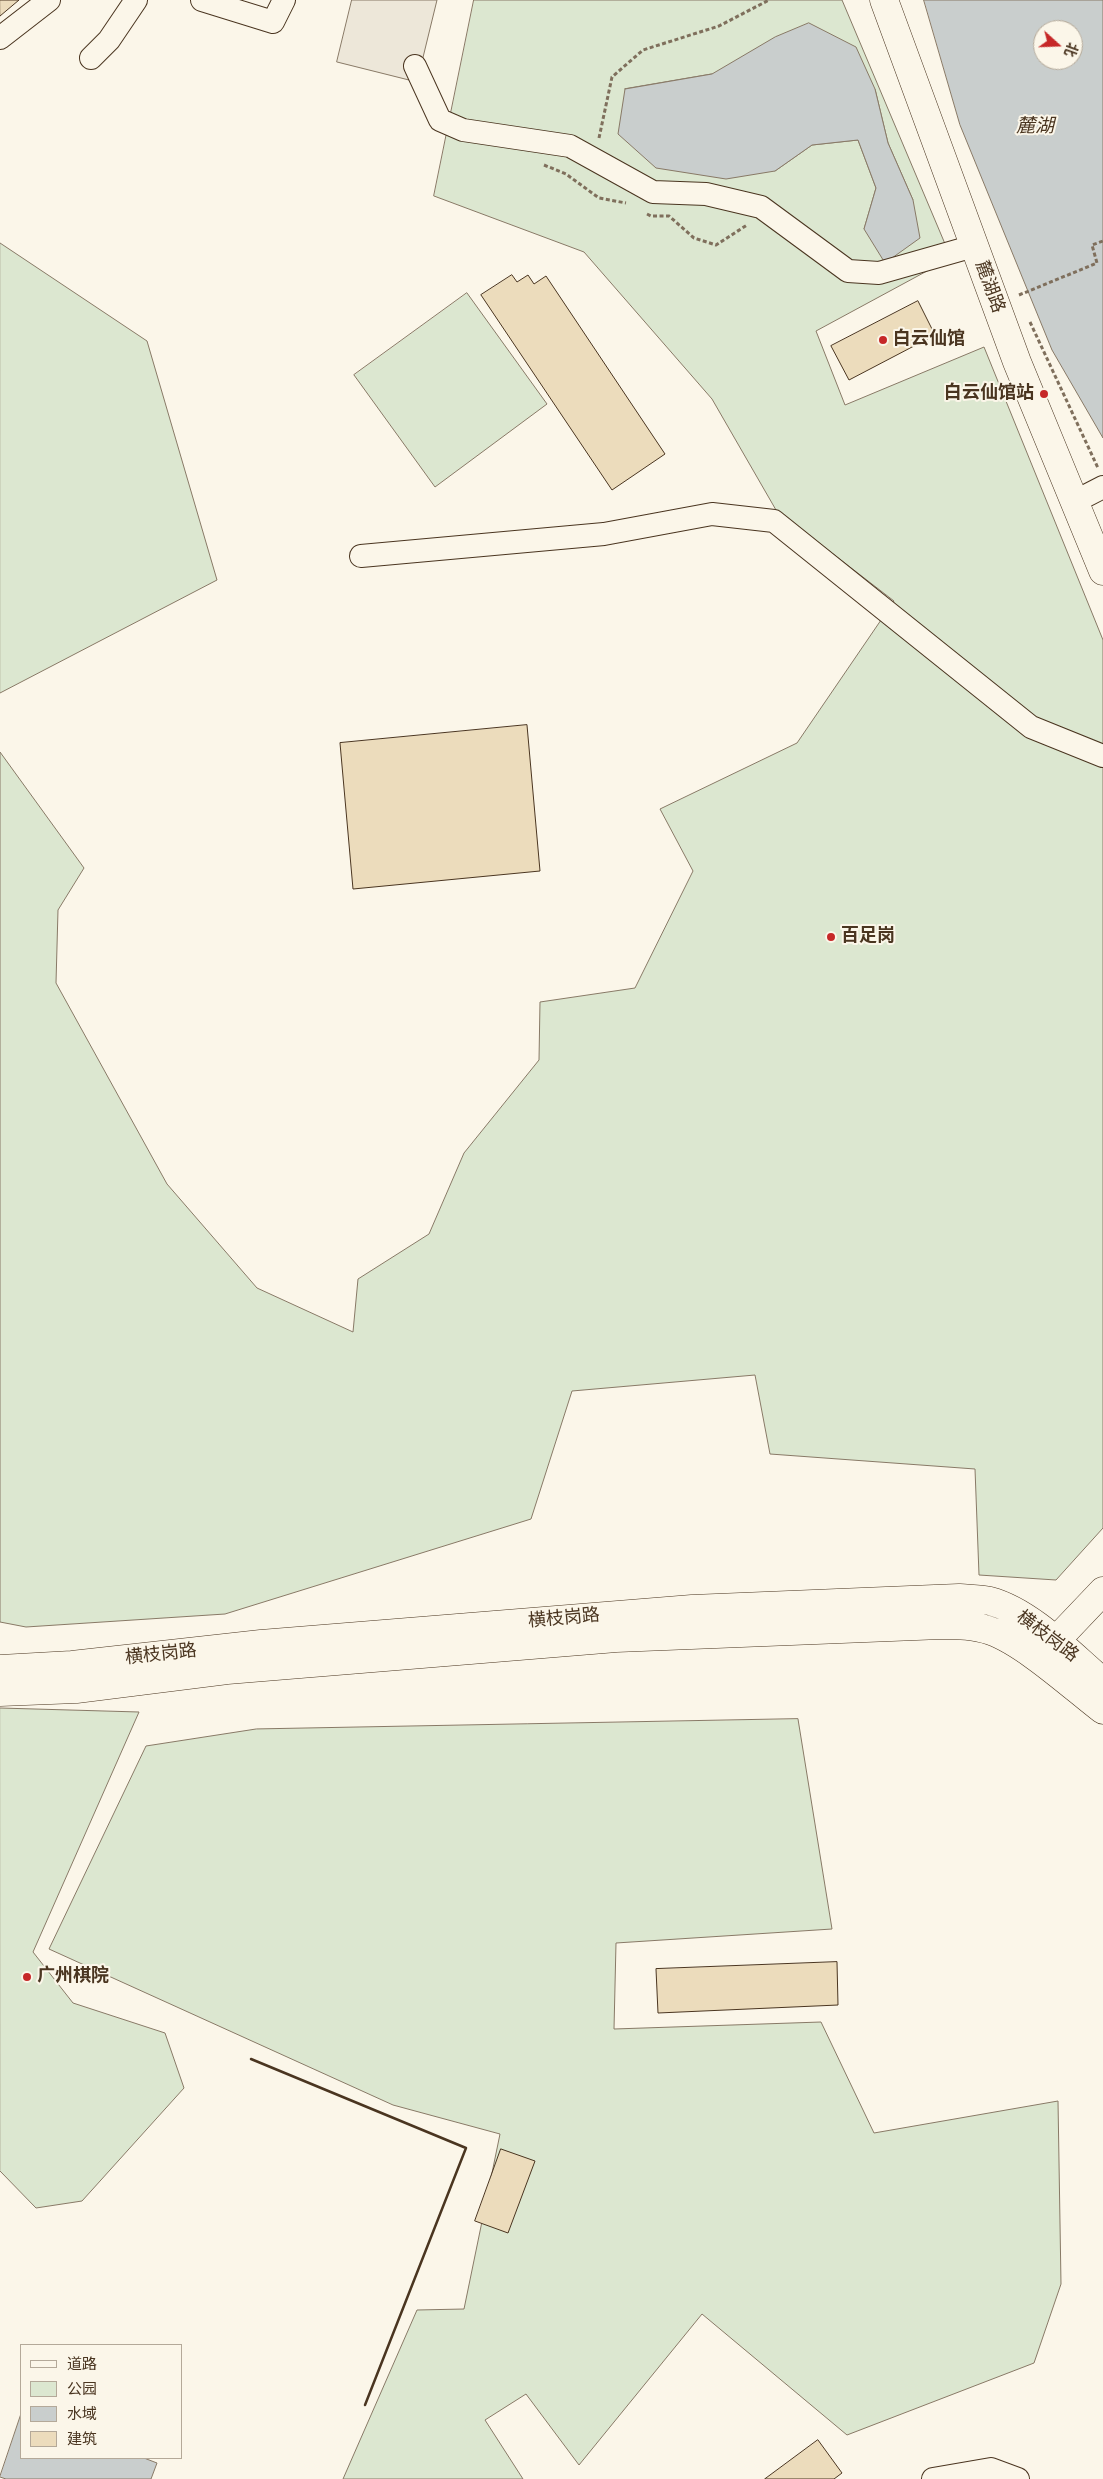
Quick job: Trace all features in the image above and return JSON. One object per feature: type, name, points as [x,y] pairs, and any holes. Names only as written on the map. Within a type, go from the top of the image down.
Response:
[{"type":"main road","name":"麓湖路","points":[[884,0],[1017,362],[1103,571]]},
{"type":"main road","points":[[1047,1651],[1103,1590]]},
{"type":"main road","name":"横枝岗路","points":[[0,1669],[72,1665],[260,1644],[692,1609],[959,1598],[989,1601],[1007,1607],[1103,1710]]},
{"type":"main road","name":"横枝岗路","points":[[0,1692],[76,1689],[226,1670],[450,1650],[616,1638],[838,1627],[970,1625],[991,1631],[1011,1641],[1047,1651],[1103,1682]]},
{"type":"street","points":[[0,38],[49,0]]},
{"type":"street","points":[[91,58],[109,40],[136,0]]},
{"type":"street","points":[[202,0],[273,22],[284,0]]},
{"type":"street","points":[[414,66],[440,120],[463,130],[570,146],[653,192],[706,194],[760,207],[848,271],[879,273],[974,246]]},
{"type":"street","points":[[1074,502],[1103,487]]},
{"type":"street","points":[[361,556],[604,534],[712,514],[774,521],[1031,727],[1103,756]]},
{"type":"street","points":[[933,2479],[992,2469],[1018,2479]]},
{"type":"path","points":[[594,158],[612,77],[643,50],[719,26],[769,0]]},
{"type":"path","points":[[1018,295],[1097,263],[1092,245],[1103,241]]},
{"type":"green space","points":[[474,0],[842,0],[951,258],[816,331],[845,405],[984,347],[1103,640],[1103,1528],[1056,1580],[979,1575],[975,1469],[770,1454],[755,1375],[572,1391],[531,1519],[225,1614],[26,1627],[0,1622],[0,752],[84,868],[58,910],[56,983],[167,1184],[257,1288],[353,1332],[358,1279],[429,1234],[464,1153],[539,1060],[540,1002],[635,988],[693,871],[660,809],[797,743],[894,601],[776,510],[712,399],[584,252],[434,196]],"holes":[[[712,74],[875,89],[888,143],[913,200],[864,229],[876,188],[858,140],[812,145],[775,171],[625,89]]]},
{"type":"green space","points":[[0,243],[147,341],[217,580],[0,693]]},
{"type":"green space","points":[[467,293],[547,404],[435,487],[354,375]]},
{"type":"green space","name":"广州棋院","points":[[0,1708],[139,1712],[33,1952],[73,2003],[165,2033],[184,2088],[82,2201],[36,2208],[0,2171]]},
{"type":"green space","points":[[798,1719],[832,1929],[616,1943],[614,2029],[821,2022],[874,2133],[1058,2101],[1061,2284],[1034,2363],[847,2435],[702,2314],[579,2465],[526,2394],[485,2420],[523,2479],[343,2479],[417,2310],[464,2309],[500,2134],[393,2105],[49,1949],[146,1746],[256,1729]]},
{"type":"shaded area","points":[[352,0],[437,0],[417,82],[337,62]]},
{"type":"water","name":"麓湖","points":[[924,0],[1103,0],[1103,438],[1052,350],[960,125]]},
{"type":"water","points":[[809,23],[856,47],[875,89],[888,143],[913,200],[920,238],[885,263],[864,229],[876,188],[858,140],[812,145],[775,171],[726,179],[656,168],[618,134],[625,89],[712,74],[775,37]]},
{"type":"water","points":[[20,2417],[20,2459],[147,2459],[157,2463],[151,2479],[6,2479],[0,2477]]},
{"type":"building","points":[[0,0],[19,0],[0,16]]},
{"type":"building","points":[[512,275],[517,282],[528,275],[534,284],[546,276],[665,454],[612,490],[481,295]]},
{"type":"building","name":"白云仙馆","points":[[918,301],[935,335],[849,380],[831,346]]},
{"type":"building","points":[[527,725],[540,871],[353,889],[340,743]]},
{"type":"building","points":[[837,1962],[838,2005],[658,2013],[656,1969]]},
{"type":"building","points":[[501,2149],[535,2161],[508,2233],[475,2221]]},
{"type":"building","points":[[818,2440],[842,2473],[834,2479],[765,2479]]},
{"type":"wall","points":[[251,2059],[466,2148],[365,2405]]},
{"type":"place","name":"白云仙馆","points":[[883,340]]},
{"type":"place","name":"白云仙馆站","points":[[1044,394]]},
{"type":"place","name":"百足岗","points":[[831,937]]},
{"type":"place","name":"广州棋院","points":[[27,1977]]}]
